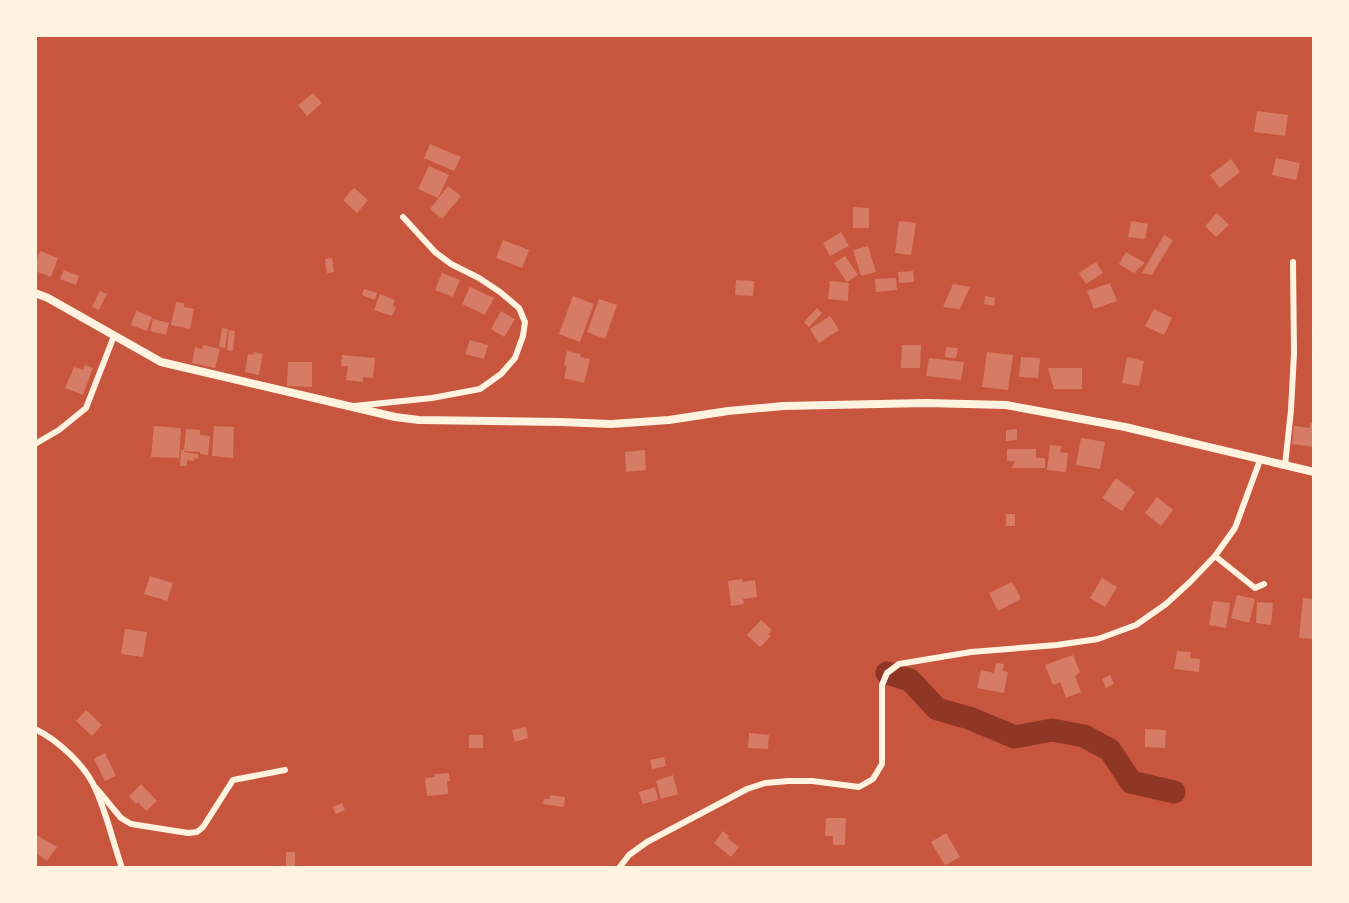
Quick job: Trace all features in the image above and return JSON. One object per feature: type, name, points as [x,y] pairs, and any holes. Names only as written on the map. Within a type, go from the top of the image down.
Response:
[{"type":"street","points":[[348,406],[432,398],[480,389],[501,374],[515,358],[523,336],[525,322],[519,308],[479,278],[451,264],[435,252],[403,217]]},
{"type":"street","points":[[1285,465],[1294,353],[1293,262]]},
{"type":"street","points":[[35,293],[161,362],[395,417],[419,420],[611,424],[783,406],[926,403],[1006,405],[1125,427],[1314,472]]},
{"type":"street","points":[[35,444],[59,430],[86,408],[114,336]]},
{"type":"street","points":[[619,868],[629,855],[647,842],[737,794],[765,783],[812,781],[859,787],[873,779],[882,764],[883,685],[887,673],[899,664],[971,652],[1098,639],[1136,625],[1166,604],[1215,556],[1234,528],[1260,460]]},
{"type":"street","points":[[1215,556],[1255,588],[1264,584]]},
{"type":"street","points":[[35,729],[50,737],[75,759],[121,818],[131,824],[197,832],[233,780],[285,770]]},
{"type":"street","points":[[96,788],[122,868]]},
{"type":"building","points":[[313,93],[322,103],[307,116],[298,105]]},
{"type":"building","points":[[1257,111],[1288,115],[1285,136],[1254,132]]},
{"type":"building","points":[[430,144],[461,157],[454,171],[424,158]]},
{"type":"building","points":[[1276,158],[1300,163],[1296,180],[1272,175]]},
{"type":"building","points":[[1231,159],[1240,172],[1220,188],[1210,175]]},
{"type":"building","points":[[429,166],[449,175],[438,198],[418,189]]},
{"type":"building","points":[[448,186],[461,196],[442,219],[430,209]]},
{"type":"building","points":[[354,188],[368,200],[357,213],[343,200]]},
{"type":"building","points":[[853,207],[869,208],[869,228],[853,228]]},
{"type":"building","points":[[1217,213],[1229,225],[1216,237],[1205,226]]},
{"type":"building","points":[[899,221],[916,223],[911,255],[895,253]]},
{"type":"building","points":[[1131,221],[1148,224],[1145,239],[1128,237]]},
{"type":"building","points":[[841,232],[849,246],[830,256],[823,243]]},
{"type":"building","points":[[1164,235],[1173,240],[1152,275],[1142,273]]},
{"type":"building","points":[[503,240],[529,250],[522,268],[496,258]]},
{"type":"building","points":[[868,246],[876,272],[861,276],[853,250]]},
{"type":"building","points":[[40,251],[58,258],[51,277],[35,271]]},
{"type":"building","points":[[1126,252],[1145,263],[1134,273],[1119,264]]},
{"type":"building","points":[[845,256],[858,275],[847,282],[834,263]]},
{"type":"building","points":[[332,258],[334,272],[327,273],[325,259]]},
{"type":"building","points":[[1096,262],[1103,273],[1086,284],[1079,273]]},
{"type":"building","points":[[64,270],[79,276],[76,285],[60,279]]},
{"type":"building","points":[[913,271],[914,282],[899,283],[898,272]]},
{"type":"building","points":[[442,273],[460,280],[453,297],[435,290]]},
{"type":"building","points":[[896,278],[897,290],[876,292],[875,279]]},
{"type":"building","points":[[736,280],[754,281],[753,296],[735,295]]},
{"type":"building","points":[[830,281],[849,283],[848,301],[828,299]]},
{"type":"building","points":[[1110,283],[1117,301],[1094,309],[1087,291]]},
{"type":"building","points":[[953,284],[970,287],[960,309],[943,307]]},
{"type":"building","points":[[470,287],[494,298],[485,315],[462,304]]},
{"type":"building","points":[[364,289],[377,293],[375,300],[362,295]]},
{"type":"building","points":[[100,291],[107,294],[99,310],[92,307]]},
{"type":"building","points":[[380,294],[395,300],[393,306],[396,307],[392,316],[374,310]]},
{"type":"building","points":[[573,296],[594,304],[580,342],[559,334]]},
{"type":"building","points":[[985,296],[995,298],[994,306],[984,304]]},
{"type":"building","points":[[599,299],[617,305],[605,339],[587,332]]},
{"type":"building","points":[[176,302],[194,309],[190,329],[171,325]]},
{"type":"building","points":[[817,308],[822,313],[809,327],[804,322]]},
{"type":"building","points":[[1154,309],[1172,318],[1164,335],[1145,326]]},
{"type":"building","points":[[136,311],[152,317],[147,331],[131,325]]},
{"type":"building","points":[[501,311],[515,319],[504,337],[491,329]]},
{"type":"building","points":[[830,316],[839,330],[819,343],[810,329]]},
{"type":"building","points":[[153,319],[169,323],[166,335],[150,331]]},
{"type":"building","points":[[222,328],[228,329],[225,348],[219,347]]},
{"type":"building","points":[[229,330],[235,331],[233,351],[227,350]]},
{"type":"building","points":[[470,340],[488,345],[484,359],[465,354]]},
{"type":"building","points":[[203,345],[220,349],[215,368],[192,363],[195,347],[202,349]]},
{"type":"building","points":[[902,345],[921,345],[920,368],[901,368]]},
{"type":"building","points":[[946,347],[958,348],[956,358],[945,357]]},
{"type":"building","points":[[567,351],[590,359],[584,383],[564,378]]},
{"type":"building","points":[[254,352],[263,354],[259,375],[245,372],[248,354],[253,355]]},
{"type":"building","points":[[987,352],[1013,355],[1008,390],[982,387]]},
{"type":"building","points":[[342,355],[375,358],[373,378],[363,377],[363,382],[346,380],[348,366],[341,366]]},
{"type":"building","points":[[1021,357],[1040,358],[1038,378],[1019,377]]},
{"type":"building","points":[[1127,357],[1144,361],[1139,386],[1122,383]]},
{"type":"building","points":[[929,358],[964,362],[961,380],[926,376]]},
{"type":"building","points":[[288,362],[312,362],[312,387],[287,386]]},
{"type":"building","points":[[85,365],[93,368],[83,395],[65,388],[74,367],[83,370]]},
{"type":"building","points":[[1048,368],[1082,368],[1082,389],[1054,389]]},
{"type":"building","points":[[1310,422],[1314,423],[1314,447],[1292,444],[1294,426],[1310,428]]},
{"type":"building","points":[[154,426],[181,428],[179,458],[151,457]]},
{"type":"building","points":[[214,426],[234,427],[233,458],[212,456]]},
{"type":"building","points":[[186,429],[200,430],[200,435],[210,436],[208,455],[184,451]]},
{"type":"building","points":[[1017,429],[1017,440],[1006,441],[1006,430]]},
{"type":"building","points":[[1081,438],[1105,442],[1100,469],[1076,465]]},
{"type":"building","points":[[1050,445],[1061,446],[1060,452],[1068,453],[1066,472],[1047,470]]},
{"type":"building","points":[[1007,449],[1036,449],[1036,458],[1045,458],[1045,468],[1012,468],[1015,461],[1007,461]]},
{"type":"building","points":[[181,450],[198,454],[198,459],[187,460],[187,466],[180,466]]},
{"type":"building","points":[[645,450],[646,470],[626,472],[625,452]]},
{"type":"building","points":[[1116,478],[1135,492],[1122,511],[1102,498]]},
{"type":"building","points":[[1157,497],[1173,510],[1161,526],[1145,513]]},
{"type":"building","points":[[1006,514],[1015,514],[1015,526],[1006,526]]},
{"type":"building","points":[[150,576],[173,583],[167,601],[144,594]]},
{"type":"building","points":[[1102,578],[1117,587],[1105,607],[1090,598]]},
{"type":"building","points":[[742,579],[742,582],[755,580],[757,597],[743,599],[744,604],[731,606],[728,581]]},
{"type":"building","points":[[1012,582],[1021,599],[998,611],[989,593]]},
{"type":"building","points":[[1237,595],[1255,599],[1249,623],[1231,618]]},
{"type":"building","points":[[1303,598],[1314,599],[1314,639],[1299,638]]},
{"type":"building","points":[[1213,601],[1230,603],[1226,628],[1209,625]]},
{"type":"building","points":[[1257,602],[1273,603],[1271,625],[1256,623]]},
{"type":"building","points":[[761,620],[772,630],[768,634],[771,636],[760,647],[747,635]]},
{"type":"building","points":[[125,629],[147,632],[143,657],[121,654]]},
{"type":"building","points":[[1177,651],[1191,652],[1190,658],[1200,659],[1199,672],[1174,669]]},
{"type":"building","points":[[1073,655],[1080,672],[1075,676],[1081,692],[1066,698],[1060,682],[1053,685],[1045,665]]},
{"type":"building","points":[[996,663],[1004,664],[1003,671],[1008,672],[1004,693],[977,688],[981,670],[994,673]]},
{"type":"building","points":[[1110,675],[1114,684],[1106,688],[1102,679]]},
{"type":"building","points":[[86,710],[102,725],[92,736],[76,721]]},
{"type":"building","points":[[526,727],[528,738],[515,742],[512,730]]},
{"type":"building","points":[[1145,729],[1166,730],[1165,748],[1145,747]]},
{"type":"building","points":[[749,733],[769,735],[768,749],[748,748]]},
{"type":"building","points":[[469,735],[483,735],[483,748],[469,748]]},
{"type":"building","points":[[105,753],[116,776],[105,781],[94,759]]},
{"type":"building","points":[[664,757],[666,766],[652,769],[650,760]]},
{"type":"building","points":[[449,773],[448,794],[427,796],[425,778]]},
{"type":"building","points":[[673,775],[678,794],[661,799],[656,781]]},
{"type":"building","points":[[141,784],[157,801],[146,811],[129,796]]},
{"type":"building","points":[[655,787],[658,800],[643,804],[639,792]]},
{"type":"building","points":[[550,795],[565,797],[564,807],[543,804],[544,799],[550,799]]},
{"type":"building","points":[[342,803],[345,810],[336,814],[332,807]]},
{"type":"building","points":[[826,818],[846,818],[845,845],[833,845],[833,836],[825,836]]},
{"type":"building","points":[[723,831],[729,836],[727,838],[739,847],[731,857],[714,843]]},
{"type":"building","points":[[946,833],[960,857],[945,865],[931,842]]},
{"type":"building","points":[[35,834],[57,847],[47,861],[35,852]]},
{"type":"building","points":[[286,852],[295,852],[295,867],[286,867]]},
{"type":"waterway","points":[[887,673],[910,680],[937,709],[969,718],[1015,737],[1052,730],[1084,736],[1110,750],[1131,782],[1174,792]]}]
